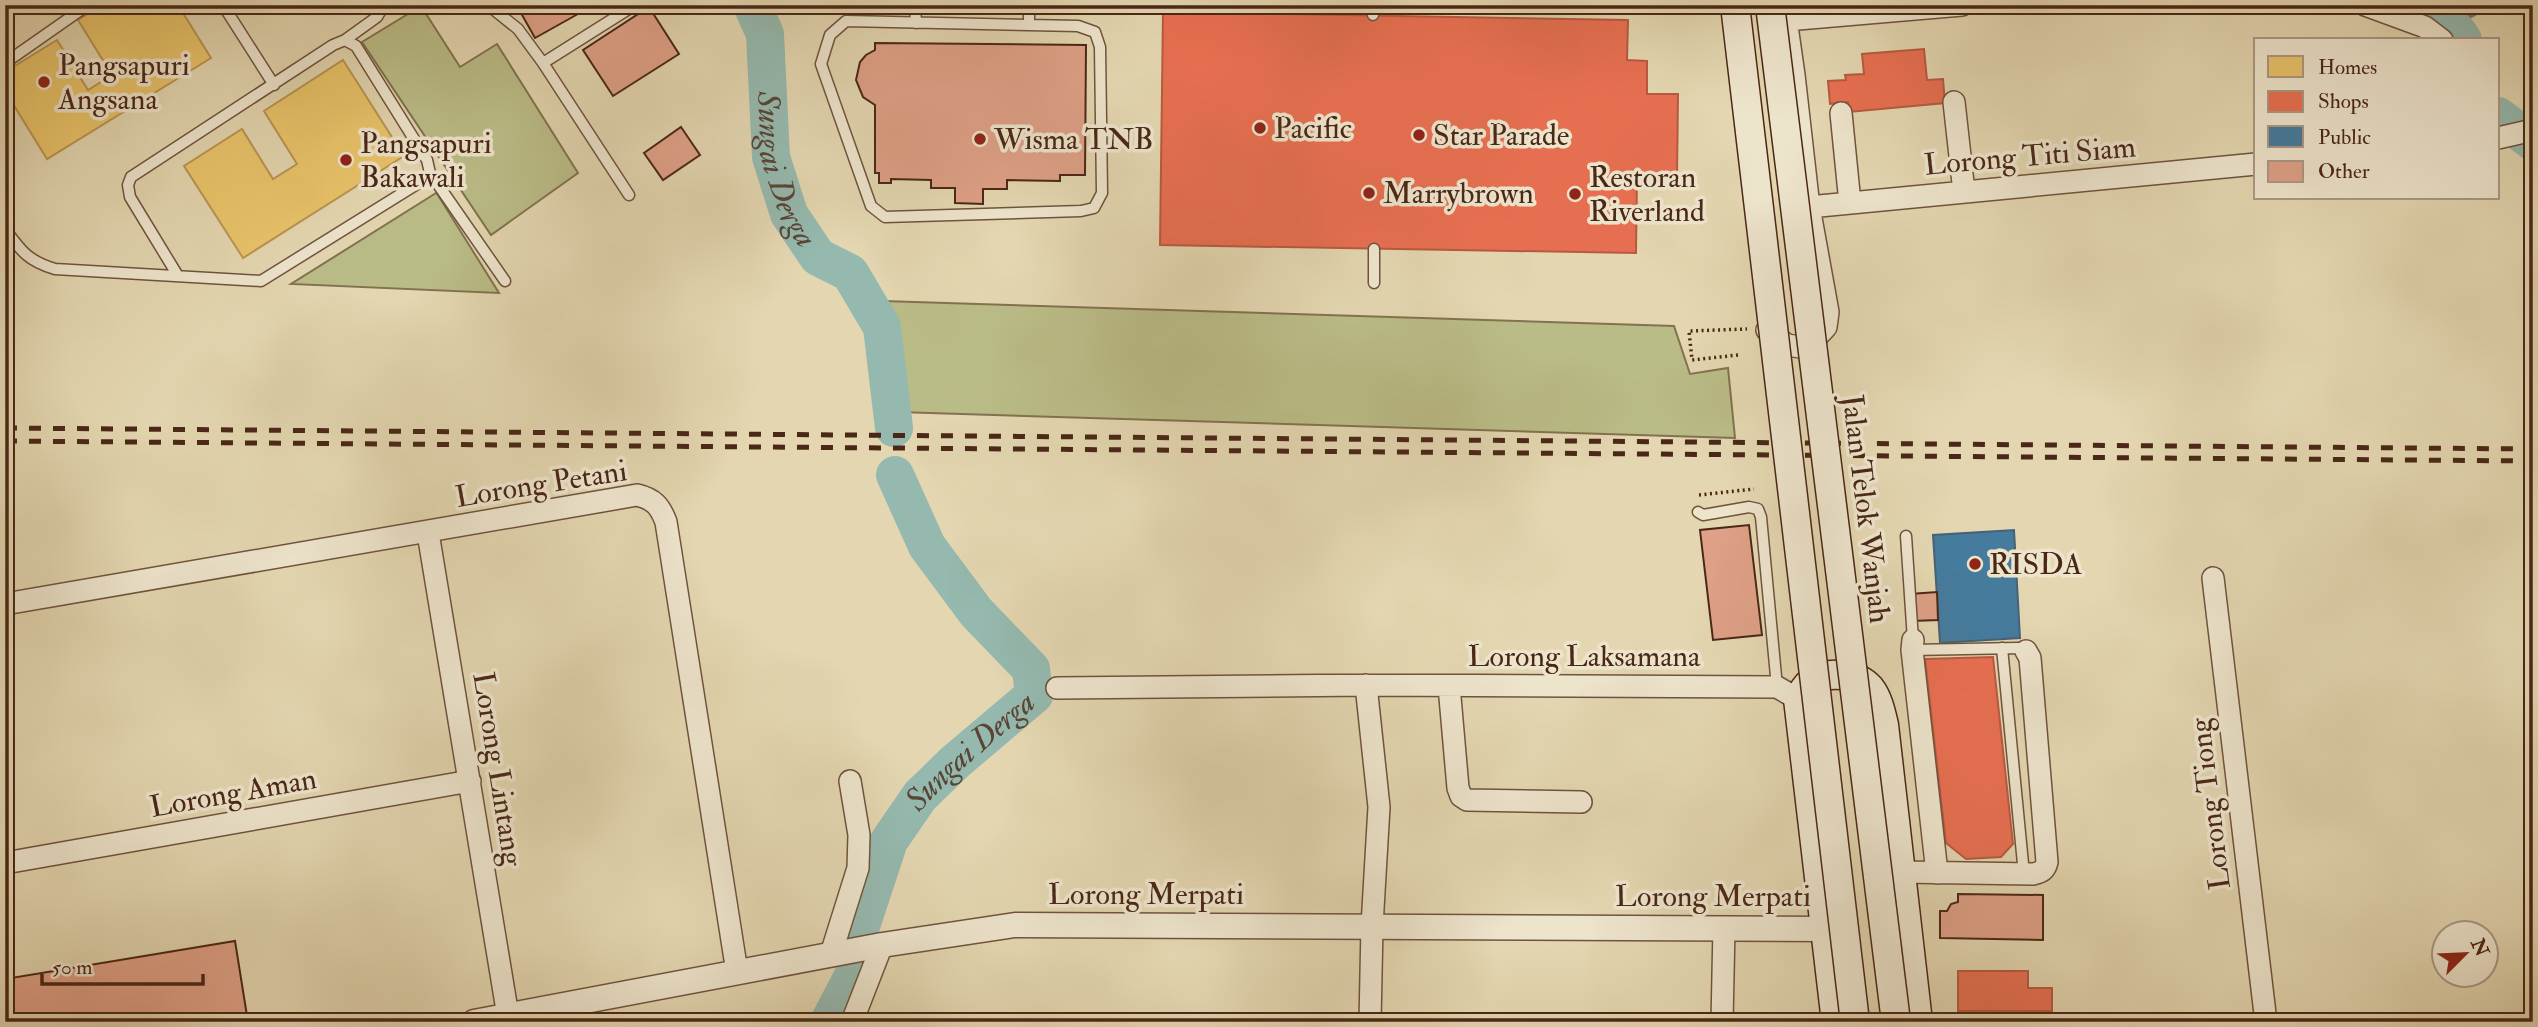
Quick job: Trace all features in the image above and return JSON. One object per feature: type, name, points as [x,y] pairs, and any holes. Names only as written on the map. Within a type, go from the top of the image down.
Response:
[{"type":"main road","points":[[1735,5],[1855,1022]]},
{"type":"main road","name":"Jalan Telok Wanjah","points":[[1780,10],[1896,1022]]},
{"type":"main road","points":[[1836,1022],[1826,929],[1788,693],[1829,675],[1849,676],[1868,686],[1878,702],[1885,725],[1919,1022]]},
{"type":"street","points":[[1721,5],[1749,236],[1767,328],[1787,345],[1800,346],[1810,344],[1826,327],[1828,312],[1809,207],[1780,10],[1962,5]]},
{"type":"street","points":[[2365,5],[2425,27],[2439,38]]},
{"type":"street","points":[[1954,102],[1964,192]]},
{"type":"street","points":[[1841,113],[1850,203]]},
{"type":"street","points":[[2501,138],[2533,130]]},
{"type":"street","name":"Lorong Titi Siam","points":[[1809,207],[2254,164]]},
{"type":"street","name":"Lorong Petani","points":[[5,604],[637,495],[657,503],[666,522],[737,972]]},
{"type":"street","name":"Lorong Lintang","points":[[428,533],[508,1016]]},
{"type":"street","name":"Lorong Tiong","points":[[2213,578],[2266,1022]]},
{"type":"street","points":[[1912,645],[1937,873]]},
{"type":"street","points":[[1901,872],[2024,874],[2043,871],[2047,862],[2030,658],[2026,651]]},
{"type":"street","points":[[1366,684],[1379,807],[1371,926],[1370,1022]]},
{"type":"street","name":"Lorong Laksamana","points":[[1057,688],[1366,684],[1788,693]]},
{"type":"street","points":[[1449,686],[1458,788],[1461,796],[1467,800],[1581,802]]},
{"type":"street","name":"Lorong Aman","points":[[5,863],[470,781]]},
{"type":"street","points":[[831,954],[858,868],[859,835],[850,781]]},
{"type":"street","name":"Lorong Merpati","points":[[474,1022],[508,1016],[543,1015],[737,972],[882,944],[1015,925],[1826,929]]},
{"type":"street","points":[[1722,1022],[1724,928]]},
{"type":"street","points":[[852,1022],[882,944]]},
{"type":"lane","points":[[5,63],[88,5]]},
{"type":"lane","points":[[223,5],[274,85]]},
{"type":"lane","points":[[178,276],[130,197],[128,185],[131,177],[333,45],[345,40],[377,17],[380,5]]},
{"type":"lane","points":[[543,63],[635,5]]},
{"type":"lane","points":[[915,5],[916,23]]},
{"type":"lane","points":[[1029,5],[1029,25]]},
{"type":"lane","points":[[496,7],[518,29],[543,63],[629,195]]},
{"type":"lane","points":[[846,21],[1029,25],[1077,26],[1094,32],[1100,47],[1102,193],[1094,208],[1081,211],[886,217],[871,206],[865,196],[821,64],[830,35],[846,21]]},
{"type":"lane","points":[[345,40],[356,46],[427,160],[430,173],[505,281]]},
{"type":"lane","points":[[5,229],[20,250],[34,263],[55,269],[261,281],[422,181],[430,173]]},
{"type":"lane","points":[[1374,249],[1374,283]]},
{"type":"lane","points":[[1699,512],[1703,515],[1749,507],[1758,509],[1788,693]]},
{"type":"lane","points":[[1906,536],[1912,645],[2026,651]]},
{"type":"lane","points":[[2003,649],[2024,874]]},
{"type":"path","points":[[1738,355],[1692,360],[1689,331],[1767,328]]},
{"type":"path","points":[[1698,495],[1754,489]]},
{"type":"green space","points":[[421,6],[460,67],[497,44],[578,173],[491,235],[362,42]]},
{"type":"green space","points":[[436,193],[499,293],[291,284]]},
{"type":"green space","points":[[883,301],[1674,326],[1690,374],[1728,368],[1735,438],[898,412]]},
{"type":"building: Homes","name":"Pangsapuri Angsana","points":[[102,5],[178,5],[211,58],[47,159],[5,91],[5,72],[57,40],[88,90],[112,75],[78,20]]},
{"type":"building: Homes","name":"Pangsapuri Bakawali","points":[[343,60],[404,156],[243,258],[184,166],[242,129],[273,179],[297,164],[264,111]]},
{"type":"building: Shops","name":"Star Parade","points":[[1163,12],[1628,20],[1627,60],[1647,61],[1647,94],[1678,94],[1677,177],[1637,176],[1636,253],[1160,245]]},
{"type":"building: Shops","points":[[1924,49],[1927,80],[1943,79],[1945,103],[1849,112],[1848,102],[1830,104],[1828,81],[1846,80],[1845,75],[1864,74],[1862,54]]},
{"type":"building: Shops","points":[[1993,657],[2013,844],[2001,857],[1966,859],[1946,843],[1925,659]]},
{"type":"building: Shops","points":[[1958,971],[2028,971],[2028,988],[2052,988],[2052,1011],[1958,1011]]},
{"type":"building: Public","name":"RISDA","points":[[2014,530],[2020,638],[1940,643],[1933,535]]},
{"type":"building: Other","points":[[518,5],[594,5],[535,38],[517,6]]},
{"type":"building: Other","points":[[649,7],[679,54],[613,96],[583,50]]},
{"type":"building: Other","name":"Wisma TNB","points":[[875,43],[1086,45],[1085,175],[1060,175],[1060,181],[1007,180],[1007,189],[983,189],[983,204],[955,203],[955,188],[931,188],[931,180],[891,179],[891,183],[879,183],[879,173],[875,173],[875,105],[863,97],[856,80],[860,62],[875,50]]},
{"type":"building: Other","points":[[681,127],[700,155],[663,180],[644,153]]},
{"type":"building: Other","points":[[1749,525],[1762,635],[1713,640],[1700,530]]},
{"type":"building: Other","points":[[1937,592],[1938,620],[1912,621],[1910,594]]},
{"type":"building: Other","points":[[1958,894],[2043,895],[2043,940],[1940,938],[1940,911],[1947,911],[1951,904],[1958,902]]},
{"type":"building: Other","points":[[235,941],[248,1022],[5,1022],[5,979]]},
{"type":"waterway","name":"Sungai Derga","points":[[752,5],[765,34],[771,157],[789,214],[818,257],[850,273],[882,327],[894,428]]},
{"type":"waterway","points":[[2415,5],[2443,18],[2461,38]]},
{"type":"waterway","points":[[2453,24],[2490,5]]},
{"type":"waterway","points":[[2500,117],[2533,142]]},
{"type":"waterway","name":"Sungai Derga","points":[[857,938],[889,841],[920,796],[955,762],[1034,695],[1031,669],[976,612],[927,546],[895,475]]},
{"type":"waterway","name":"Sungai Derga","points":[[829,1022],[855,972]]},
{"type":"railway","points":[[5,428],[2533,449]]},
{"type":"railway","points":[[5,441],[2533,461]]},
{"type":"place","name":"Pangsapuri Angsana","points":[[44,82]]},
{"type":"place","name":"Pacific","points":[[1260,128]]},
{"type":"place","name":"Star Parade","points":[[1419,135]]},
{"type":"place","name":"Wisma TNB","points":[[980,139]]},
{"type":"place","name":"Pangsapuri Bakawali","points":[[346,160]]},
{"type":"place","name":"Marrybrown","points":[[1369,193]]},
{"type":"place","name":"Restoran Riverland","points":[[1575,194]]},
{"type":"place","name":"RISDA","points":[[1975,564]]}]
